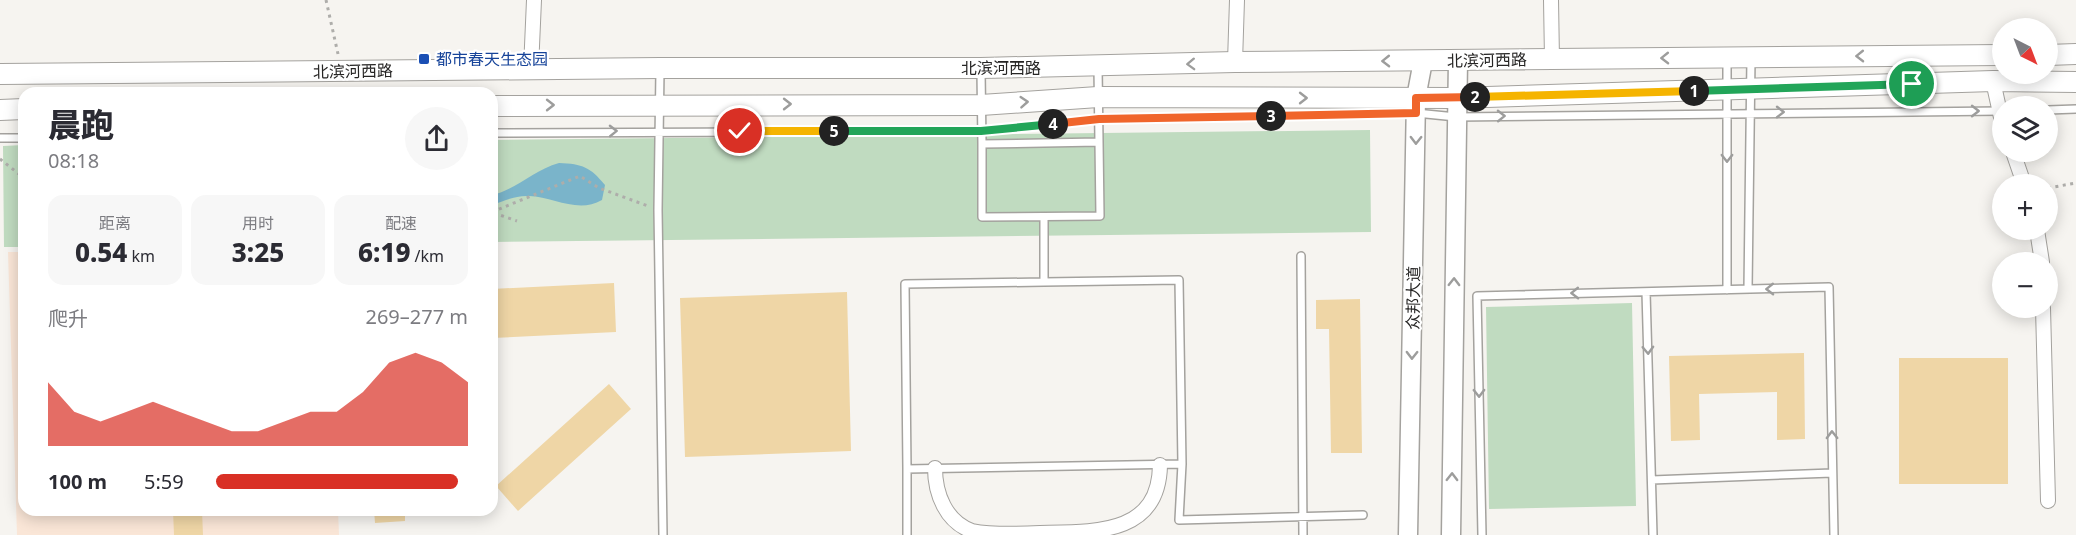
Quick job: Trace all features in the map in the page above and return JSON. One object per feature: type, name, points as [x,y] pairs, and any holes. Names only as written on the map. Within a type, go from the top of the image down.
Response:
[{"type":"main road","points":[[2058,54],[2076,54]]},
{"type":"main road","name":"北滨河西路","points":[[0,74],[1098,67],[1235,62],[1992,55]]},
{"type":"main road","name":"众邦大道","points":[[1408,535],[1416,106],[1423,60]]},
{"type":"main road","points":[[1451,535],[1458,60]]},
{"type":"main road","name":"北滨河西路","points":[[498,105],[981,105],[1098,97],[1456,107],[1727,90],[1992,81]]},
{"type":"main road","name":"北滨河西路","points":[[2058,82],[2076,82]]},
{"type":"main road","points":[[0,110],[18,109]]},
{"type":"street","points":[[531,69],[534,0]]},
{"type":"street","points":[[1235,62],[1237,0]]},
{"type":"street","points":[[1551,0],[1552,59]]},
{"type":"street","points":[[2043,318],[2048,501]]},
{"type":"street","points":[[934,468],[940,500],[953,519],[972,531],[998,534],[1103,531],[1125,526],[1144,513],[1156,494],[1160,465]]},
{"type":"lane","points":[[1748,289],[1751,57]]},
{"type":"lane","points":[[1726,290],[1727,58]]},
{"type":"lane","points":[[981,68],[982,218],[1100,216],[1098,67]]},
{"type":"lane","points":[[660,68],[658,210],[663,535]]},
{"type":"lane","points":[[498,133],[981,131],[1099,119],[1416,106]]},
{"type":"lane","points":[[1456,107],[1727,113],[1992,115]]},
{"type":"lane","points":[[2058,110],[2076,109]]},
{"type":"lane","points":[[0,138],[18,138]]},
{"type":"lane","points":[[982,144],[1099,142]]},
{"type":"lane","points":[[1044,217],[1044,282]]},
{"type":"lane","points":[[1300,256],[1303,535]]},
{"type":"lane","points":[[907,535],[905,284],[1179,280],[1182,464],[1179,520],[1363,515]]},
{"type":"lane","points":[[1482,535],[1477,296],[1829,288],[1834,535]]},
{"type":"lane","points":[[1646,292],[1653,535]]},
{"type":"lane","points":[[907,469],[1182,464]]},
{"type":"lane","points":[[1652,480],[1832,473]]},
{"type":"path","points":[[326,0],[341,71]]},
{"type":"path","points":[[0,159],[18,173]]},
{"type":"path","points":[[498,208],[580,176],[599,188],[658,210]]},
{"type":"path","points":[[2058,186],[2076,183]]},
{"type":"path","points":[[498,213],[517,221]]},
{"type":"shaded area","points":[[8,252],[18,252],[18,516],[338,516],[339,535],[17,535]]},
{"type":"green space","points":[[1370,130],[1371,232],[498,242],[498,140]]},
{"type":"green space","points":[[18,145],[18,247],[4,247],[3,146]]},
{"type":"green space","points":[[1632,303],[1636,506],[1489,509],[1486,307]]},
{"type":"water","points":[[559,163],[574,164],[595,174],[605,185],[602,200],[593,204],[575,205],[524,196],[498,203],[498,193]]},
{"type":"building","points":[[614,283],[616,332],[498,338],[498,289]]},
{"type":"building","points":[[847,292],[851,451],[685,457],[680,298]]},
{"type":"building","points":[[1360,299],[1362,453],[1331,453],[1329,329],[1316,329],[1316,300]]},
{"type":"building","points":[[1804,353],[1805,439],[1777,440],[1777,392],[1699,394],[1700,440],[1671,441],[1669,356]]},
{"type":"building","points":[[1899,358],[2008,358],[2008,484],[1899,484]]},
{"type":"building","points":[[609,384],[631,409],[518,511],[498,488],[498,484]]},
{"type":"building","points":[[173,516],[202,516],[203,535],[174,535]]},
{"type":"building","points":[[374,516],[405,516],[405,521],[375,523]]},
{"type":"place","name":"都市春天生态园","points":[[424,59]]},
{"type":"route","points":[[740,131],[981,131],[1099,119],[1416,113],[1416,98],[1912,84]]}]
